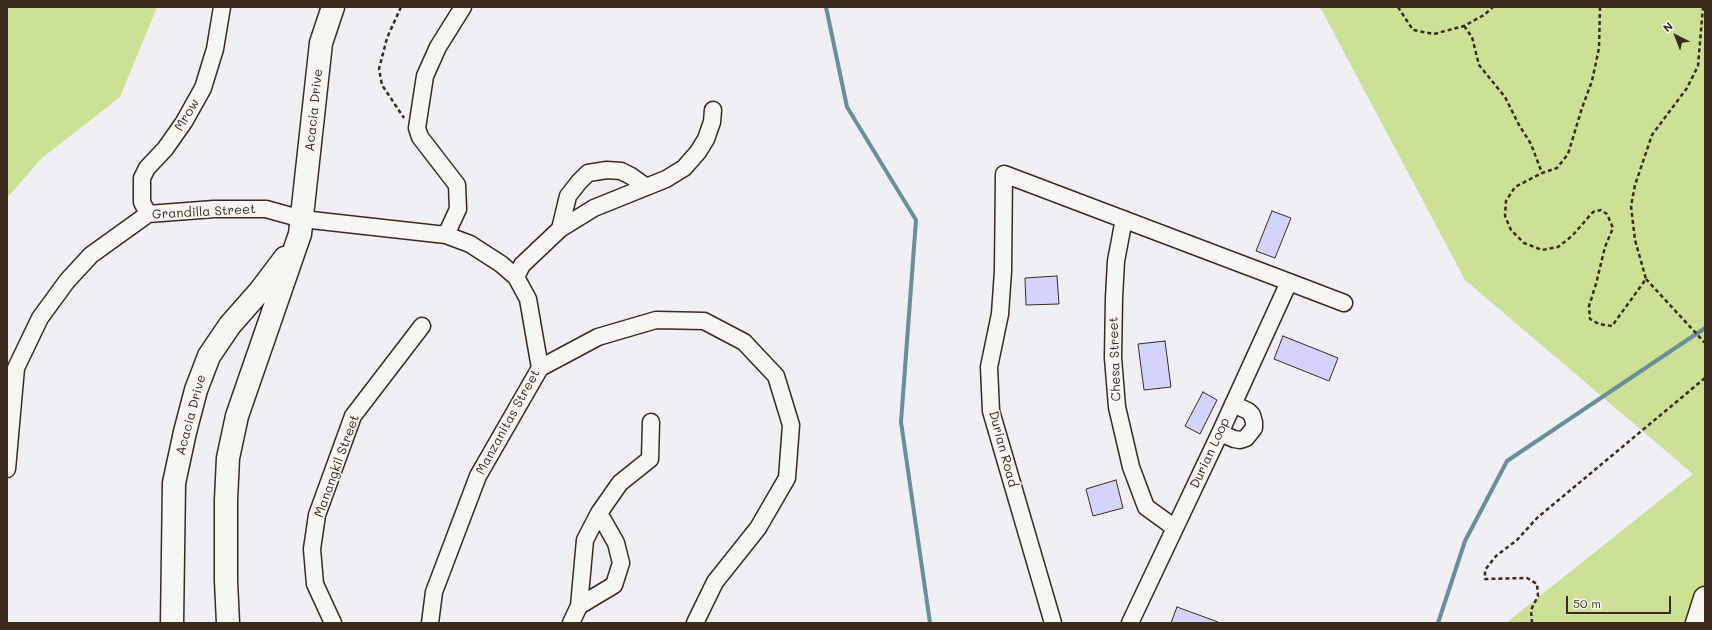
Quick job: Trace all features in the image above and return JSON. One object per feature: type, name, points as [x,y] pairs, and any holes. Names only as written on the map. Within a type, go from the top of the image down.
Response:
[{"type":"street","name":"Mrow","points":[[148,214],[142,202],[142,178],[147,168],[165,149],[184,122],[203,88],[215,49],[222,7]]},
{"type":"street","name":"Acacia Drive","points":[[228,623],[226,581],[226,500],[228,458],[237,416],[300,229],[321,43],[333,7]]},
{"type":"street","points":[[446,235],[458,209],[457,185],[420,137],[417,128],[425,76],[438,47],[463,7]]},
{"type":"street","points":[[516,276],[522,265],[560,229],[594,208],[645,186],[666,179],[684,168],[698,152],[706,139],[712,122],[713,110]]},
{"type":"street","points":[[560,229],[568,196],[579,182],[588,174],[607,170],[621,171],[645,186]]},
{"type":"street","name":"Durian Road","points":[[1053,623],[991,411],[989,367],[1000,314],[1004,271],[1004,174],[1124,220]]},
{"type":"street","name":"Grandilla Street","points":[[7,469],[16,368],[40,318],[68,281],[91,255],[148,214],[214,209],[266,209],[300,229]]},
{"type":"street","points":[[1124,220],[1344,303]]},
{"type":"street","name":"Chesa Street","points":[[1124,220],[1116,261],[1114,298],[1113,358],[1117,407],[1131,467],[1146,507],[1175,528]]},
{"type":"street","name":"Acacia Drive","points":[[172,623],[174,483],[184,432],[196,390],[209,356],[230,325],[260,291],[300,229]]},
{"type":"street","name":"Manzanitas Street","points":[[300,229],[446,235],[470,244],[501,264],[516,276],[528,300],[540,368],[478,476],[434,592],[430,623]]},
{"type":"street","name":"Durian Loop","points":[[1130,623],[1220,433],[1289,282]]},
{"type":"street","points":[[540,368],[598,337],[656,320],[704,321],[744,342],[776,376],[791,425],[787,478],[758,528],[715,582],[695,623]]},
{"type":"street","name":"Manangkil Street","points":[[333,623],[315,584],[312,549],[317,515],[353,416],[422,326]]},
{"type":"street","points":[[1220,433],[1234,440],[1240,440],[1251,434],[1254,428],[1252,415],[1248,411],[1233,404]]},
{"type":"street","points":[[570,623],[579,606],[585,540],[599,513],[620,483],[650,459],[651,422]]},
{"type":"street","points":[[579,606],[614,585],[621,563],[616,542],[599,513]]},
{"type":"street","points":[[1697,623],[1705,598]]},
{"type":"path","points":[[401,7],[387,38],[379,69],[382,85],[391,100],[403,118],[417,128]]},
{"type":"path","points":[[1398,7],[1413,30],[1434,34],[1464,26],[1484,15],[1493,7]]},
{"type":"path","points":[[1600,7],[1599,48],[1592,81],[1568,154],[1557,168],[1542,173],[1515,187],[1506,201],[1505,216],[1511,230],[1524,243],[1542,250],[1558,247],[1572,236],[1593,212],[1601,210],[1607,214],[1613,228],[1605,247],[1589,306],[1590,319],[1599,324],[1612,326],[1646,279]]},
{"type":"path","points":[[1703,7],[1698,66],[1687,88],[1652,135],[1635,185],[1631,206],[1635,240],[1640,264],[1646,279],[1704,342]]},
{"type":"path","points":[[1464,26],[1472,37],[1479,65],[1505,97],[1519,126],[1531,144],[1542,173]]},
{"type":"path","points":[[1532,623],[1532,610],[1538,596],[1537,584],[1527,578],[1485,578],[1486,570],[1496,556],[1517,540],[1537,518],[1705,378]]},
{"type":"green space","points":[[7,7],[157,7],[120,97],[42,158],[7,198]]},
{"type":"green space","points":[[1320,7],[1705,7],[1705,623],[1506,623],[1693,474],[1465,280]]},
{"type":"building","points":[[1272,211],[1291,218],[1275,258],[1256,251]]},
{"type":"building","points":[[1057,276],[1059,304],[1026,305],[1025,278]]},
{"type":"building","points":[[1283,336],[1338,358],[1329,381],[1274,359]]},
{"type":"building","points":[[1165,341],[1171,387],[1144,390],[1138,344]]},
{"type":"building","points":[[1203,392],[1217,400],[1200,434],[1185,426]]},
{"type":"building","points":[[1116,480],[1123,508],[1093,516],[1086,489]]},
{"type":"building","points":[[1177,607],[1218,622],[1218,623],[1171,623]]},
{"type":"waterway","points":[[826,7],[847,107],[916,220],[901,422],[930,623]]},
{"type":"waterway","points":[[1438,623],[1465,541],[1507,461],[1705,328]]}]
